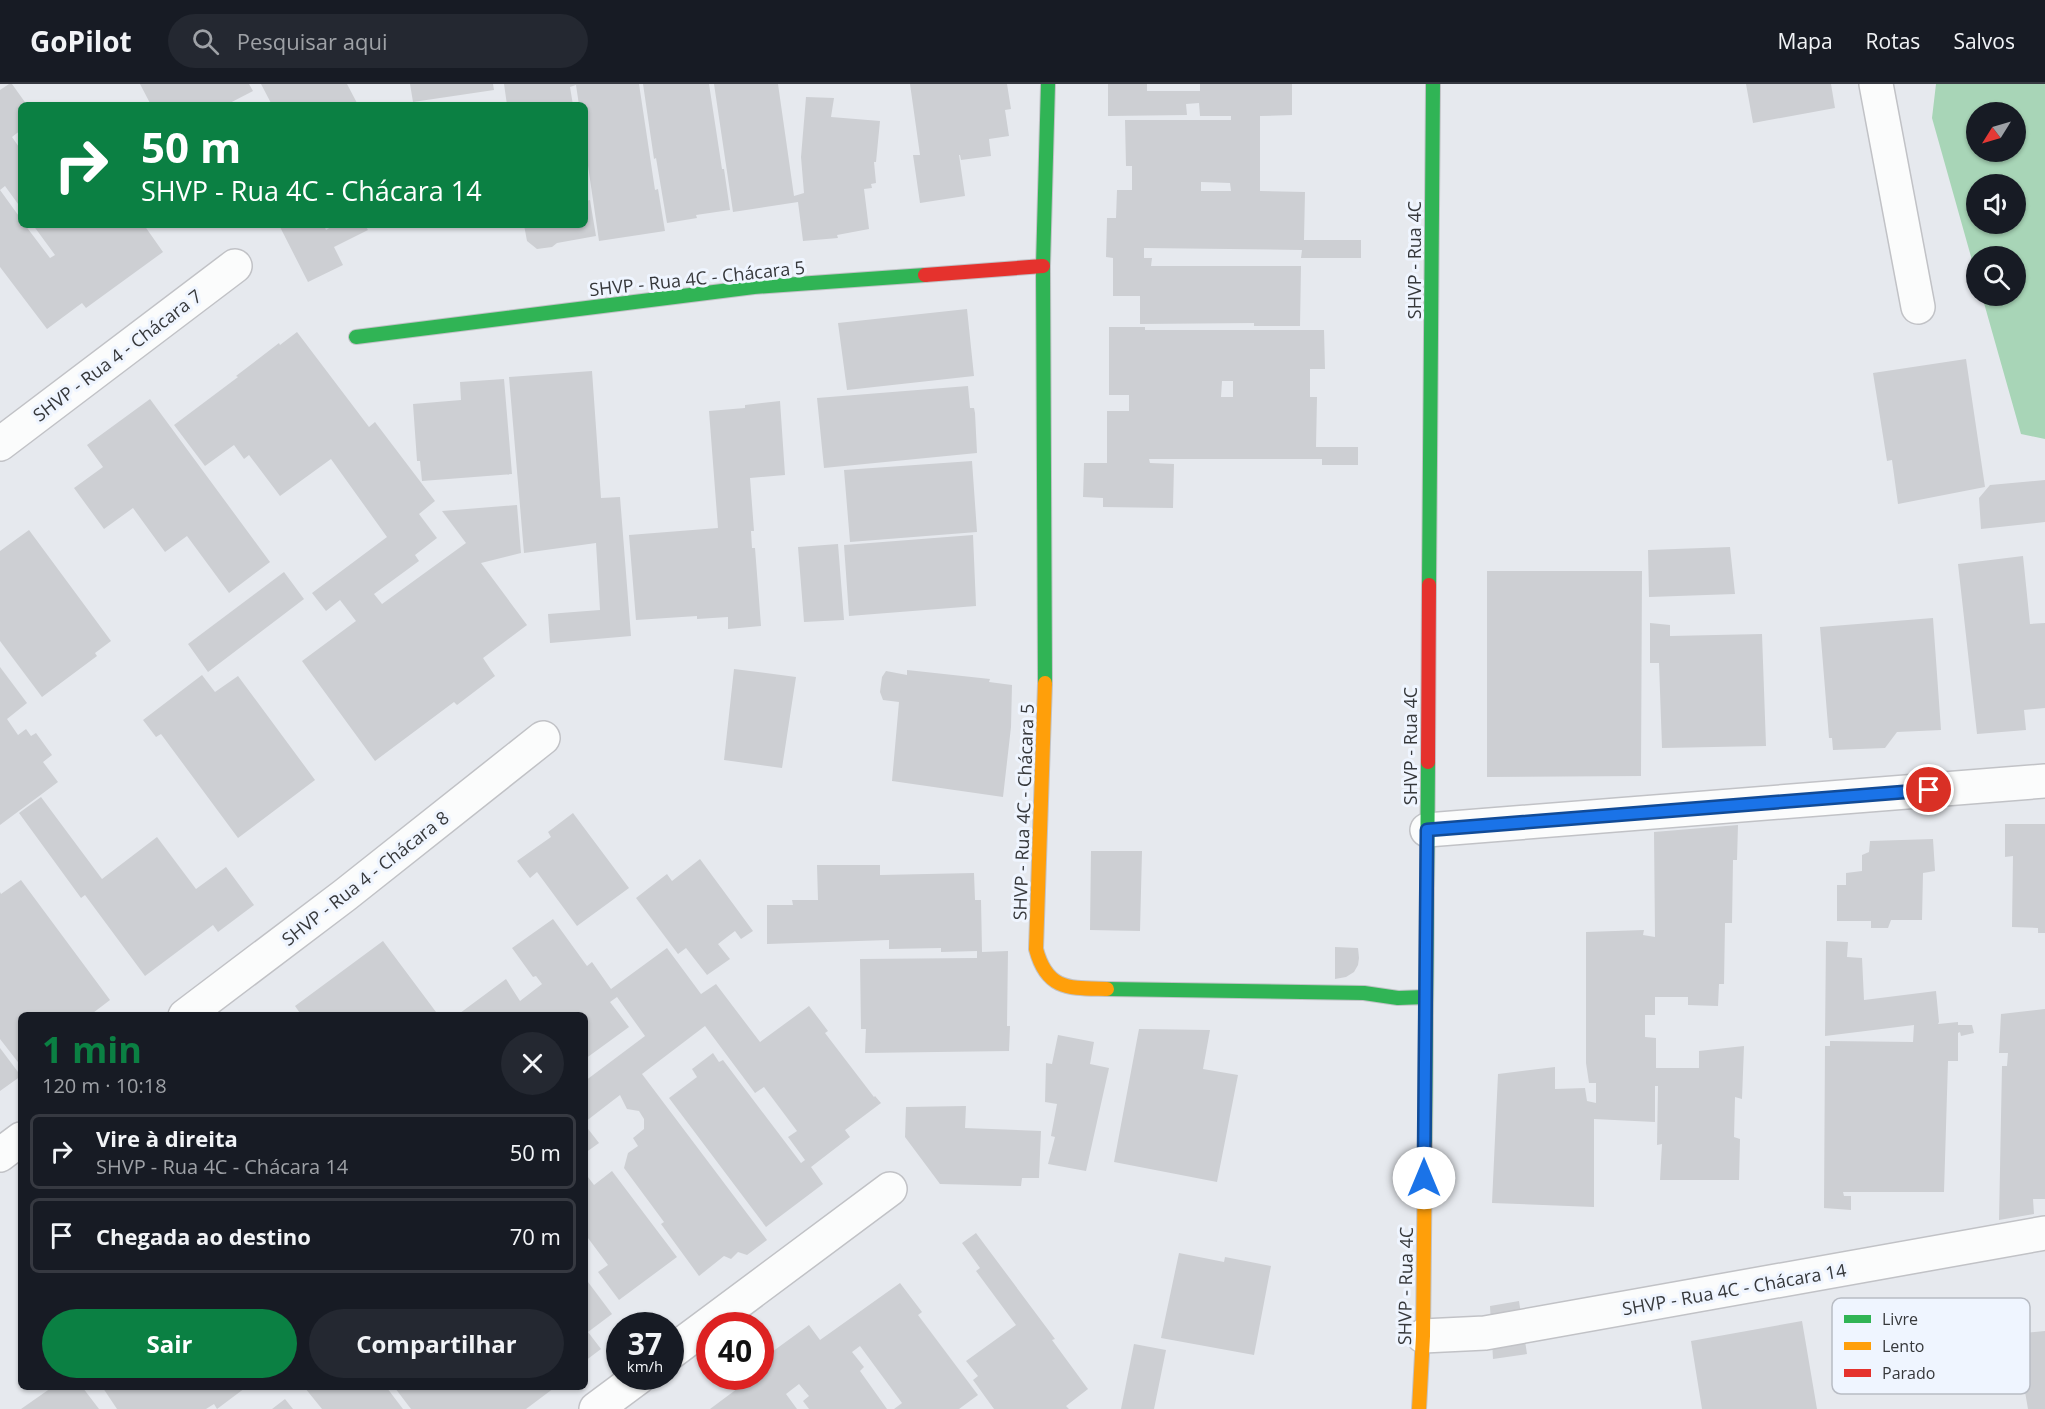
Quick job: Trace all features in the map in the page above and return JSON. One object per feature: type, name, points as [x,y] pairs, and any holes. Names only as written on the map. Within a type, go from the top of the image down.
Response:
[{"type":"street","name":"SHVP - Rua 4C - Chácara 5","points":[[1048,84],[1043,266],[1046,644],[1036,949],[1040,965],[1052,981],[1076,988],[1364,993],[1398,998],[1425,997]]},
{"type":"street","name":"SHVP - Rua 4C","points":[[1419,1409],[1423,1336],[1433,84]]},
{"type":"street","points":[[1876,84],[1918,307]]},
{"type":"street","name":"SHVP - Rua 4 - Chácara 7","points":[[0,444],[235,266]]},
{"type":"street","name":"SHVP - Rua 4C - Chácara 5","points":[[356,337],[754,287],[1043,266]]},
{"type":"street","name":"SHVP - Rua 4 - Chácara 8","points":[[190,1012],[345,895],[543,738]]},
{"type":"street","points":[[1427,830],[2045,781]]},
{"type":"street","points":[[0,1155],[18,1141]]},
{"type":"street","points":[[684,1343],[890,1189]]},
{"type":"street","name":"SHVP - Rua 4C - Chácara 14","points":[[1423,1336],[1485,1333],[2045,1233]]},
{"type":"street","points":[[596,1409],[622,1390]]},
{"type":"green space","points":[[1936,84],[2045,84],[2045,439],[2021,434],[1985,306],[2026,306],[2026,246],[1968,246],[1932,118]]},
{"type":"building","points":[[12,84],[25,102],[18,102],[18,132],[12,137],[18,146],[18,204],[5,186],[0,190],[0,90]]},
{"type":"building","points":[[140,84],[249,84],[253,91],[232,102],[149,102]]},
{"type":"building","points":[[261,84],[347,84],[356,102],[270,102]]},
{"type":"building","points":[[410,84],[493,84],[494,90],[413,102]]},
{"type":"building","points":[[504,84],[639,84],[655,190],[658,189],[665,231],[599,241],[588,166],[588,102],[579,102],[576,85],[570,87],[572,102],[507,102]]},
{"type":"building","points":[[643,84],[709,84],[730,210],[696,215],[697,218],[667,223],[656,158],[654,159]]},
{"type":"building","points":[[714,84],[778,84],[794,196],[804,193],[801,157],[806,97],[834,98],[831,117],[880,121],[876,162],[874,162],[876,183],[871,184],[872,188],[864,189],[869,229],[837,235],[838,238],[803,241],[798,202],[733,212]]},
{"type":"building","points":[[910,84],[1007,84],[1011,109],[1005,110],[1009,136],[989,139],[991,156],[961,160],[959,155],[965,196],[920,203],[913,155],[920,155]]},
{"type":"building","points":[[1108,84],[1147,84],[1147,91],[1200,91],[1200,84],[1292,84],[1292,115],[1260,116],[1260,191],[1305,192],[1304,240],[1361,240],[1361,258],[1301,258],[1302,250],[1144,248],[1144,258],[1152,258],[1151,266],[1301,266],[1300,326],[1254,326],[1254,323],[1140,324],[1140,296],[1113,296],[1113,258],[1106,257],[1107,218],[1116,218],[1117,190],[1132,190],[1132,166],[1126,166],[1125,120],[1231,120],[1231,116],[1200,116],[1199,103],[1186,104],[1187,115],[1108,116]],"holes":[[[1201,182],[1230,183],[1231,191],[1201,191]]]},
{"type":"building","points":[[1746,84],[1831,84],[1835,108],[1753,123]]},
{"type":"building","points":[[0,190],[18,215],[18,228],[27,228],[50,258],[55,255],[35,228],[146,228],[163,252],[86,308],[82,303],[47,329],[0,267]]},
{"type":"building","points":[[588,200],[590,200],[596,236],[537,249],[527,241],[525,228],[588,228]]},
{"type":"building","points":[[281,228],[325,228],[326,230],[329,228],[367,228],[368,230],[334,247],[343,265],[308,282]]},
{"type":"building","points":[[967,309],[974,376],[847,390],[838,323]]},
{"type":"building","points":[[1109,327],[1145,327],[1145,330],[1324,330],[1325,369],[1310,369],[1310,397],[1317,397],[1316,447],[1358,447],[1358,465],[1322,465],[1322,459],[1149,459],[1150,463],[1174,464],[1173,508],[1103,507],[1103,498],[1083,497],[1084,463],[1107,463],[1107,411],[1129,411],[1129,395],[1109,395]],"holes":[[[1222,381],[1233,381],[1233,397],[1221,397]]]},
{"type":"building","points":[[297,332],[369,427],[375,422],[435,501],[419,514],[437,538],[415,555],[419,561],[374,594],[382,604],[466,543],[442,511],[517,505],[521,553],[481,563],[527,625],[483,658],[495,676],[457,705],[454,702],[375,761],[302,661],[356,621],[340,600],[326,611],[312,593],[387,537],[331,459],[280,496],[249,455],[244,459],[234,445],[205,466],[174,425],[279,343],[280,345]]},
{"type":"building","points":[[1966,359],[1985,487],[1898,504],[1892,460],[1887,461],[1873,373]]},
{"type":"building","points":[[592,371],[601,498],[620,497],[631,636],[550,643],[548,614],[600,610],[596,543],[524,553],[509,377]]},
{"type":"building","points":[[504,379],[512,474],[422,481],[420,461],[417,461],[413,404],[461,400],[460,382]]},
{"type":"building","points":[[968,386],[970,408],[974,408],[975,413],[977,453],[824,468],[817,398]]},
{"type":"building","points":[[150,399],[270,562],[229,593],[187,536],[165,552],[133,508],[104,529],[74,488],[103,467],[87,445]]},
{"type":"building","points":[[780,401],[785,475],[750,478],[754,531],[751,531],[752,548],[755,548],[761,626],[728,629],[728,617],[697,619],[697,616],[636,620],[629,535],[718,528],[709,411],[745,408],[745,405]]},
{"type":"building","points":[[972,461],[977,532],[850,542],[844,470]]},
{"type":"building","points":[[2045,480],[2045,522],[1981,529],[1979,498],[1990,485]]},
{"type":"building","points":[[29,530],[111,641],[95,653],[97,656],[42,697],[0,641],[0,551]]},
{"type":"building","points":[[973,535],[976,606],[849,616],[844,545]]},
{"type":"building","points":[[838,544],[844,620],[804,622],[798,547]]},
{"type":"building","points":[[1730,547],[1735,594],[1649,597],[1648,550]]},
{"type":"building","points":[[2023,556],[2030,624],[2045,623],[2045,708],[2024,710],[2026,730],[1977,734],[1958,564]]},
{"type":"building","points":[[1487,571],[1642,571],[1641,776],[1487,777]]},
{"type":"building","points":[[284,572],[304,599],[208,672],[188,644]]},
{"type":"building","points":[[1933,618],[1941,730],[1897,732],[1885,748],[1833,750],[1832,738],[1829,738],[1820,627]]},
{"type":"building","points":[[1650,623],[1670,625],[1670,636],[1762,634],[1766,746],[1662,748],[1659,663],[1650,663]]},
{"type":"building","points":[[0,667],[27,703],[7,719],[18,735],[26,729],[31,736],[36,733],[52,755],[43,762],[58,782],[0,825]]},
{"type":"building","points":[[734,669],[796,677],[782,768],[724,760]]},
{"type":"building","points":[[907,670],[990,679],[989,682],[1012,685],[1011,727],[1003,797],[892,781],[899,702],[883,700],[880,692],[882,677],[886,671],[907,675]]},
{"type":"building","points":[[202,675],[215,692],[238,676],[315,780],[238,838],[161,734],[156,737],[143,720]]},
{"type":"building","points":[[41,797],[102,879],[157,837],[196,889],[226,867],[254,905],[218,932],[213,925],[145,976],[85,895],[81,898],[19,813]]},
{"type":"building","points":[[573,813],[629,888],[577,926],[537,872],[530,878],[517,861],[551,837],[548,832]]},
{"type":"building","points":[[2005,824],[2045,824],[2045,933],[2038,933],[2038,928],[2012,927],[2013,856],[2005,857]]},
{"type":"building","points":[[1738,825],[1737,860],[1733,860],[1732,923],[1725,923],[1724,984],[1719,984],[1718,1006],[1688,1005],[1688,997],[1655,997],[1655,1015],[1645,1015],[1645,1037],[1656,1038],[1656,1068],[1699,1068],[1699,1051],[1744,1046],[1742,1099],[1735,1097],[1734,1137],[1740,1139],[1739,1180],[1660,1180],[1662,1144],[1657,1145],[1658,1086],[1655,1086],[1655,1122],[1594,1119],[1594,1207],[1492,1203],[1498,1074],[1555,1067],[1555,1089],[1585,1088],[1587,1101],[1596,1103],[1596,1083],[1589,1083],[1586,1063],[1586,932],[1644,930],[1643,935],[1655,937],[1654,832]]},
{"type":"building","points":[[1933,839],[1935,871],[1923,873],[1922,920],[1891,920],[1888,928],[1871,928],[1871,921],[1837,921],[1837,885],[1846,885],[1846,873],[1862,871],[1862,855],[1869,852],[1870,841]]},
{"type":"building","points":[[1091,851],[1142,851],[1140,931],[1090,930]]},
{"type":"building","points":[[700,859],[753,931],[741,939],[735,931],[718,944],[730,959],[707,975],[686,948],[678,954],[636,898],[667,874],[672,881]]},
{"type":"building","points":[[817,865],[880,865],[880,875],[974,873],[975,900],[981,900],[982,952],[1008,951],[1009,1051],[865,1053],[866,1029],[861,1029],[860,959],[977,958],[977,951],[941,952],[941,948],[889,949],[889,940],[767,944],[767,905],[793,905],[792,900],[818,900]]},
{"type":"building","points":[[21,880],[110,1000],[94,1012],[18,1012],[18,1062],[0,1039],[0,892],[1,894]]},
{"type":"building","points":[[553,919],[587,966],[592,962],[611,989],[667,948],[701,994],[716,984],[760,1042],[809,1006],[828,1031],[825,1033],[881,1103],[845,1130],[850,1137],[811,1167],[823,1184],[766,1227],[669,1098],[697,1077],[692,1069],[713,1053],[719,1062],[723,1060],[801,1163],[805,1160],[788,1137],[797,1131],[764,1087],[755,1093],[705,1026],[642,1074],[767,1240],[747,1255],[738,1252],[731,1259],[724,1256],[699,1276],[661,1224],[664,1222],[624,1168],[628,1153],[638,1146],[633,1138],[644,1129],[644,1119],[639,1111],[627,1109],[620,1095],[588,1120],[588,1079],[645,1036],[617,997],[610,1002],[629,1027],[588,1057],[588,1012],[461,1012],[506,979],[520,1001],[542,984],[536,976],[533,977],[512,948]]},
{"type":"building","points":[[383,941],[436,1012],[299,1012],[295,1006]]},
{"type":"building","points":[[1826,941],[1848,942],[1847,957],[1862,958],[1864,1000],[1936,991],[1938,1024],[1958,1022],[1958,1025],[1972,1025],[1974,1033],[1961,1036],[1960,1032],[1958,1033],[1958,1061],[1948,1061],[1944,1192],[1843,1192],[1844,1196],[1851,1196],[1851,1210],[1824,1208],[1825,1046],[1830,1046],[1830,1041],[1913,1042],[1914,1025],[1825,1036]]},
{"type":"building","points":[[1335,947],[1358,948],[1359,958],[1354,972],[1346,977],[1335,979]]},
{"type":"building","points":[[2045,1009],[2045,1199],[2033,1199],[2034,1214],[1999,1220],[2002,1066],[2007,1066],[2008,1053],[1999,1053],[2001,1014]]},
{"type":"building","points":[[1139,1029],[1210,1030],[1203,1069],[1238,1075],[1217,1182],[1114,1162]]},
{"type":"building","points":[[1058,1035],[1094,1042],[1090,1064],[1109,1068],[1086,1171],[1048,1164],[1055,1137],[1051,1136],[1057,1104],[1045,1102],[1046,1063],[1052,1064]]},
{"type":"building","points":[[0,1048],[18,1072],[18,1078],[0,1091]]},
{"type":"building","points":[[966,1106],[965,1128],[1041,1131],[1039,1178],[1022,1178],[1021,1186],[940,1184],[905,1137],[906,1107]]},
{"type":"building","points":[[588,1129],[599,1143],[588,1151]]},
{"type":"building","points":[[612,1171],[677,1257],[619,1300],[598,1272],[608,1265],[588,1238],[588,1177],[594,1185]]},
{"type":"building","points":[[976,1233],[1055,1339],[1052,1340],[1088,1389],[1066,1406],[1069,1409],[994,1409],[973,1380],[978,1376],[966,1361],[1016,1325],[976,1271],[980,1268],[962,1243]]},
{"type":"building","points":[[1179,1253],[1224,1262],[1225,1257],[1271,1266],[1254,1355],[1161,1338]]},
{"type":"building","points":[[588,1282],[610,1312],[606,1312],[606,1318],[588,1332]]},
{"type":"building","points":[[900,1283],[922,1312],[918,1315],[978,1395],[959,1409],[894,1409],[902,1403],[860,1346],[852,1352],[864,1367],[860,1371],[887,1409],[809,1409],[803,1401],[809,1396],[799,1384],[786,1394],[797,1409],[710,1409],[736,1390],[774,1390],[774,1351],[809,1325],[820,1340]]},
{"type":"building","points":[[1519,1301],[1527,1354],[1493,1359],[1490,1306]]},
{"type":"building","points":[[1802,1321],[1817,1409],[1702,1409],[1691,1341]]},
{"type":"building","points":[[2045,1331],[2045,1409],[2028,1409],[2025,1394],[2030,1394],[2030,1332]]},
{"type":"building","points":[[588,1332],[601,1349],[588,1359]]},
{"type":"building","points":[[1134,1344],[1166,1350],[1154,1409],[1121,1409]]},
{"type":"building","points":[[48,1390],[85,1390],[99,1409],[21,1409]]},
{"type":"building","points":[[104,1390],[242,1390],[217,1409],[214,1404],[206,1409],[117,1409]]},
{"type":"building","points":[[307,1390],[389,1390],[403,1409],[322,1409]]},
{"type":"building","points":[[397,1390],[551,1390],[526,1409],[411,1409]]},
{"type":"building","points":[[285,1399],[293,1409],[272,1409]]},
{"type":"traffic: fast","points":[[1045,683],[1043,266],[1048,84]]},
{"type":"traffic: fast","points":[[1429,585],[1433,84]]},
{"type":"traffic: fast","points":[[356,337],[754,287],[925,275]]},
{"type":"traffic: fast","points":[[1425,1145],[1428,762]]},
{"type":"traffic: fast","points":[[1107,989],[1364,993],[1398,998],[1425,997]]},
{"type":"traffic: slow","points":[[1045,683],[1036,949],[1041,963],[1054,980],[1071,987],[1107,989]]},
{"type":"traffic: slow","points":[[1419,1409],[1423,1336],[1425,1145]]},
{"type":"traffic: jam","points":[[925,275],[1043,266]]},
{"type":"traffic: jam","points":[[1428,762],[1429,585]]},
{"type":"route","points":[[1424,1178],[1427,830],[1929,790]]}]
